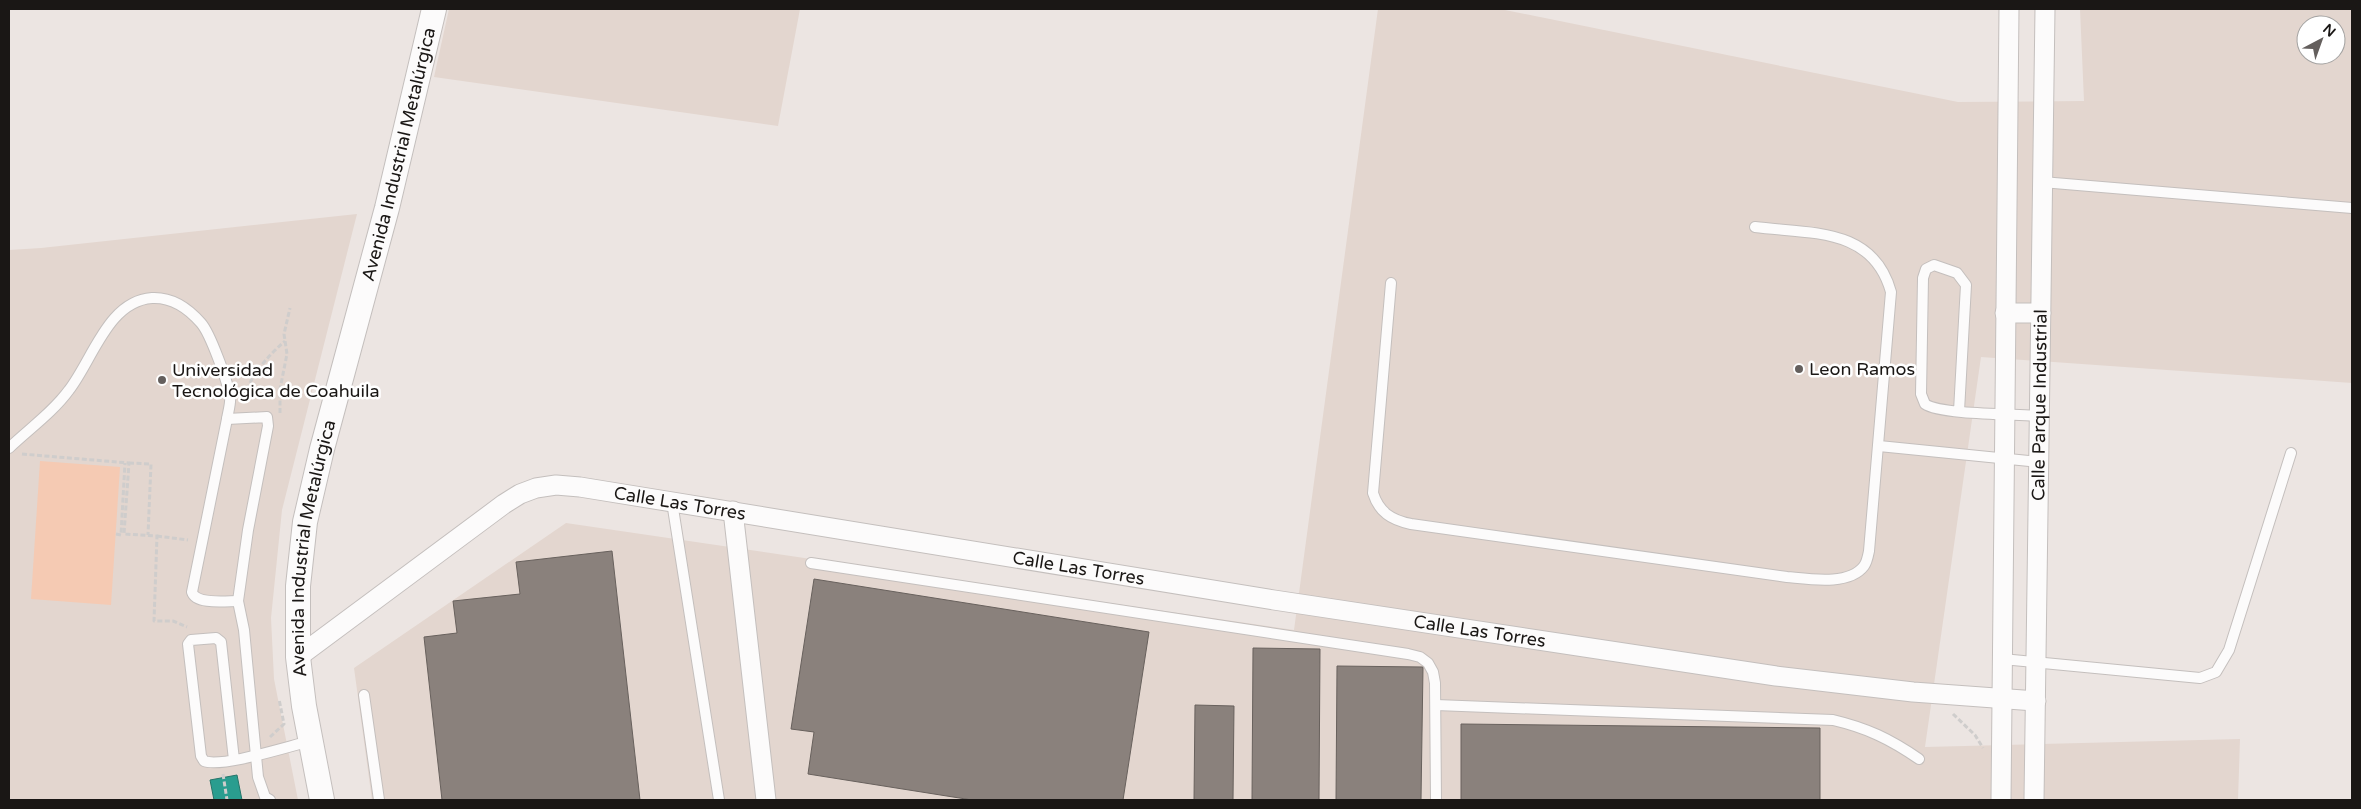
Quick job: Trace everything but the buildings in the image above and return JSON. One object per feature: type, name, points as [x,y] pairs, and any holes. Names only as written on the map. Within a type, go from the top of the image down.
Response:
[{"type":"street","name":"Avenida Industrial Metalúrgica","points":[[322,800],[298,657],[298,586],[305,522],[387,208],[434,9]]},
{"type":"street","name":"Calle Parque Industrial","points":[[2001,793],[2009,9]]},
{"type":"street","name":"Calle Parque Industrial","points":[[2034,800],[2045,9]]},
{"type":"street","points":[[2005,313],[2041,313]]},
{"type":"street","name":"Calle Las Torres","points":[[298,657],[504,504],[520,494],[536,488],[556,485],[733,511],[1274,600],[1776,676],[1913,692],[2036,701]]},
{"type":"street","points":[[733,511],[766,800]]},
{"type":"lane","points":[[2042,182],[2352,208]]},
{"type":"lane","points":[[1391,283],[1373,493],[1377,506],[1400,522],[1787,577],[1843,578],[1857,573],[1865,565],[1869,551],[1892,307],[1887,279],[1878,263],[1864,249],[1848,240],[1755,227]]},
{"type":"lane","points":[[1959,411],[1966,285],[1957,273],[1934,265],[1929,266],[1923,273],[1921,394],[1925,404],[1931,408],[1959,411],[2040,416]]},
{"type":"lane","points":[[9,448],[62,399],[107,329],[124,307],[145,298],[172,300],[194,315],[210,337],[230,397],[192,588],[193,596],[200,600],[238,601]]},
{"type":"lane","points":[[227,419],[267,418],[268,426],[248,530],[238,601],[244,630],[258,777],[265,796],[270,800]]},
{"type":"lane","points":[[1879,446],[2039,462]]},
{"type":"lane","points":[[2002,659],[2200,678],[2216,672],[2229,650],[2291,453]]},
{"type":"lane","points":[[672,502],[719,800]]},
{"type":"lane","points":[[810,563],[1420,657],[1428,663],[1433,672],[1436,706],[1436,800]]},
{"type":"lane","points":[[234,760],[221,642],[216,638],[189,642],[202,759],[210,763],[234,760],[257,751],[311,741]]},
{"type":"lane","points":[[364,695],[378,800]]},
{"type":"lane","points":[[1436,706],[1833,720],[1858,726],[1887,737],[1920,759]]},
{"type":"path","points":[[268,426],[276,424],[281,409],[280,389],[287,354],[284,334],[290,308]]},
{"type":"path","points":[[243,418],[247,388],[273,351],[285,341]]},
{"type":"path","points":[[19,454],[151,464],[148,535]]},
{"type":"path","points":[[118,462],[118,467]]},
{"type":"path","points":[[127,463],[124,534],[184,539],[201,546]]},
{"type":"path","points":[[116,534],[121,534],[127,463]]},
{"type":"path","points":[[157,536],[154,621],[173,621],[187,627],[189,642]]},
{"type":"path","points":[[257,751],[284,724],[278,699]]},
{"type":"path","points":[[1948,711],[1975,735],[1984,750]]},
{"type":"path","points":[[224,777],[227,800]]},
{"type":"shaded area","points":[[449,9],[800,9],[778,126],[434,77]]},
{"type":"shaded area","points":[[1378,9],[1500,9],[1958,102],[2084,101],[2080,9],[2352,9],[2352,383],[1981,357],[1925,747],[2240,739],[2238,800],[372,800],[354,668],[566,523],[1294,630]]},
{"type":"shaded area","name":"Universidad Tecnológica de Coahuila","points":[[357,214],[282,510],[271,618],[274,679],[298,800],[9,800],[9,250]]},
{"type":"shaded area","points":[[40,461],[120,467],[111,605],[31,599]]},
{"type":"place","name":"Leon Ramos","points":[[1799,369]]},
{"type":"place","name":"Universidad Tecnológica de Coahuila","points":[[162,380]]}]
